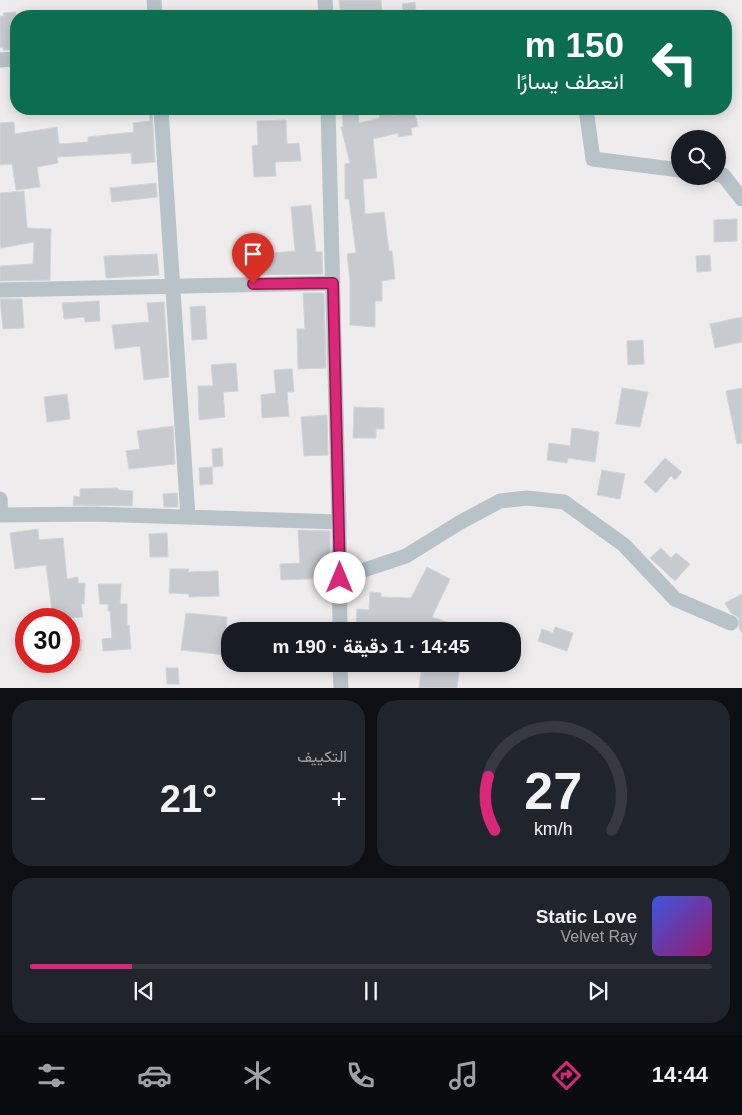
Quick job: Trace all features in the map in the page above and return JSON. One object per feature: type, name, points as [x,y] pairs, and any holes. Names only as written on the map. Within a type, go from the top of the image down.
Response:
[{"type":"street","points":[[161,115],[188,517]]},
{"type":"street","points":[[328,115],[340,622]]},
{"type":"street","points":[[587,115],[593,160],[671,169]]},
{"type":"street","points":[[726,178],[742,199]]},
{"type":"street","points":[[0,290],[333,283]]},
{"type":"street","points":[[340,578],[406,556],[459,523],[500,501],[527,498],[564,502],[624,545],[675,599],[731,623]]},
{"type":"street","points":[[0,499],[1,515],[93,514],[339,522]]},
{"type":"street","points":[[340,672],[340,688]]},
{"type":"building","points":[[339,0],[381,0],[382,10],[340,10]]},
{"type":"building","points":[[415,2],[416,10],[403,10],[402,4]]},
{"type":"building","points":[[10,12],[10,50],[3,50],[3,47],[0,48],[0,16],[4,16],[3,13]]},
{"type":"building","points":[[150,115],[152,115],[155,162],[132,164],[131,153],[57,157],[58,163],[37,167],[40,187],[16,190],[12,164],[0,165],[0,123],[14,122],[15,134],[57,127],[59,144],[88,142],[88,137],[134,132],[133,123],[150,121]]},
{"type":"building","points":[[342,115],[358,115],[359,123],[380,118],[379,115],[415,115],[418,126],[411,128],[412,135],[398,137],[398,133],[373,139],[377,178],[363,179],[365,214],[384,212],[389,251],[392,251],[395,279],[382,281],[382,301],[375,301],[375,327],[350,325],[350,281],[347,254],[356,253],[349,199],[345,199],[345,164],[350,163],[341,127],[343,127]]},
{"type":"building","points":[[286,120],[287,144],[299,143],[301,161],[275,162],[276,176],[254,177],[252,146],[258,145],[257,121]]},
{"type":"building","points":[[156,183],[157,197],[112,202],[110,188]]},
{"type":"building","points":[[24,191],[27,228],[51,229],[50,280],[0,281],[0,266],[33,264],[34,242],[1,248],[0,242],[0,193]]},
{"type":"building","points":[[311,205],[316,252],[322,252],[323,274],[253,275],[252,255],[295,251],[291,207]]},
{"type":"building","points":[[737,219],[737,241],[714,242],[714,220]]},
{"type":"building","points":[[157,254],[159,275],[106,278],[104,256]]},
{"type":"building","points":[[710,255],[711,271],[697,272],[696,256]]},
{"type":"building","points":[[303,293],[324,293],[326,368],[298,369],[297,329],[305,329]]},
{"type":"building","points":[[0,299],[22,299],[24,328],[3,329]]},
{"type":"building","points":[[99,301],[100,321],[85,322],[84,317],[64,319],[62,303]]},
{"type":"building","points":[[164,302],[169,377],[144,380],[140,346],[115,349],[112,325],[149,322],[147,303]]},
{"type":"building","points":[[205,306],[207,339],[192,340],[190,307]]},
{"type":"building","points":[[742,317],[742,342],[715,348],[710,324]]},
{"type":"building","points":[[643,340],[644,364],[628,365],[627,341]]},
{"type":"building","points":[[236,363],[238,391],[223,392],[225,417],[199,420],[198,386],[213,386],[211,365]]},
{"type":"building","points":[[292,369],[294,392],[287,392],[289,416],[262,418],[261,395],[276,393],[274,370]]},
{"type":"building","points":[[622,388],[648,392],[640,427],[616,424]]},
{"type":"building","points":[[742,388],[742,443],[737,444],[726,391]]},
{"type":"building","points":[[67,394],[70,419],[47,422],[44,397]]},
{"type":"building","points":[[354,407],[384,408],[384,429],[376,429],[376,438],[353,438]]},
{"type":"building","points":[[327,415],[328,455],[304,456],[301,417]]},
{"type":"building","points":[[173,426],[175,464],[129,469],[126,451],[140,449],[137,431]]},
{"type":"building","points":[[572,428],[599,432],[595,462],[568,458],[567,463],[547,460],[549,443],[570,446]]},
{"type":"building","points":[[222,448],[223,466],[213,467],[212,449]]},
{"type":"building","points":[[665,458],[682,472],[675,480],[671,476],[656,493],[644,482]]},
{"type":"building","points":[[212,467],[213,484],[200,485],[199,468]]},
{"type":"building","points":[[602,470],[625,474],[620,499],[597,495]]},
{"type":"building","points":[[118,488],[118,490],[133,491],[132,506],[73,505],[74,496],[80,497],[80,489]]},
{"type":"building","points":[[177,493],[178,507],[164,507],[163,494]]},
{"type":"building","points":[[38,529],[39,540],[63,538],[67,579],[78,577],[78,583],[85,583],[84,604],[81,604],[83,617],[80,617],[80,608],[52,608],[46,565],[15,569],[10,533]]},
{"type":"building","points":[[298,530],[330,531],[330,578],[281,580],[280,564],[300,563]]},
{"type":"building","points":[[167,533],[168,557],[150,557],[149,534]]},
{"type":"building","points":[[661,548],[671,558],[676,553],[690,564],[675,581],[650,558]]},
{"type":"building","points":[[427,567],[450,579],[432,617],[447,622],[356,622],[357,609],[369,610],[370,592],[381,593],[381,597],[411,598]]},
{"type":"building","points":[[170,569],[189,569],[188,572],[218,571],[219,596],[189,597],[189,594],[169,593]]},
{"type":"building","points":[[98,584],[121,584],[120,604],[127,604],[127,625],[129,625],[131,649],[103,651],[102,639],[112,638],[110,611],[108,611],[108,604],[100,604]]},
{"type":"building","points":[[742,594],[742,633],[739,628],[739,618],[731,613],[725,603]]},
{"type":"building","points":[[186,613],[227,617],[227,622],[221,622],[221,655],[181,650]]},
{"type":"building","points":[[555,627],[573,633],[567,651],[538,641],[542,629],[553,633]]},
{"type":"building","points":[[80,640],[82,640],[80,651]]},
{"type":"building","points":[[166,668],[178,668],[179,684],[167,684]]},
{"type":"building","points":[[421,672],[459,672],[457,688],[419,688]]},
{"type":"route","points":[[253,284],[333,283],[340,578]]}]
